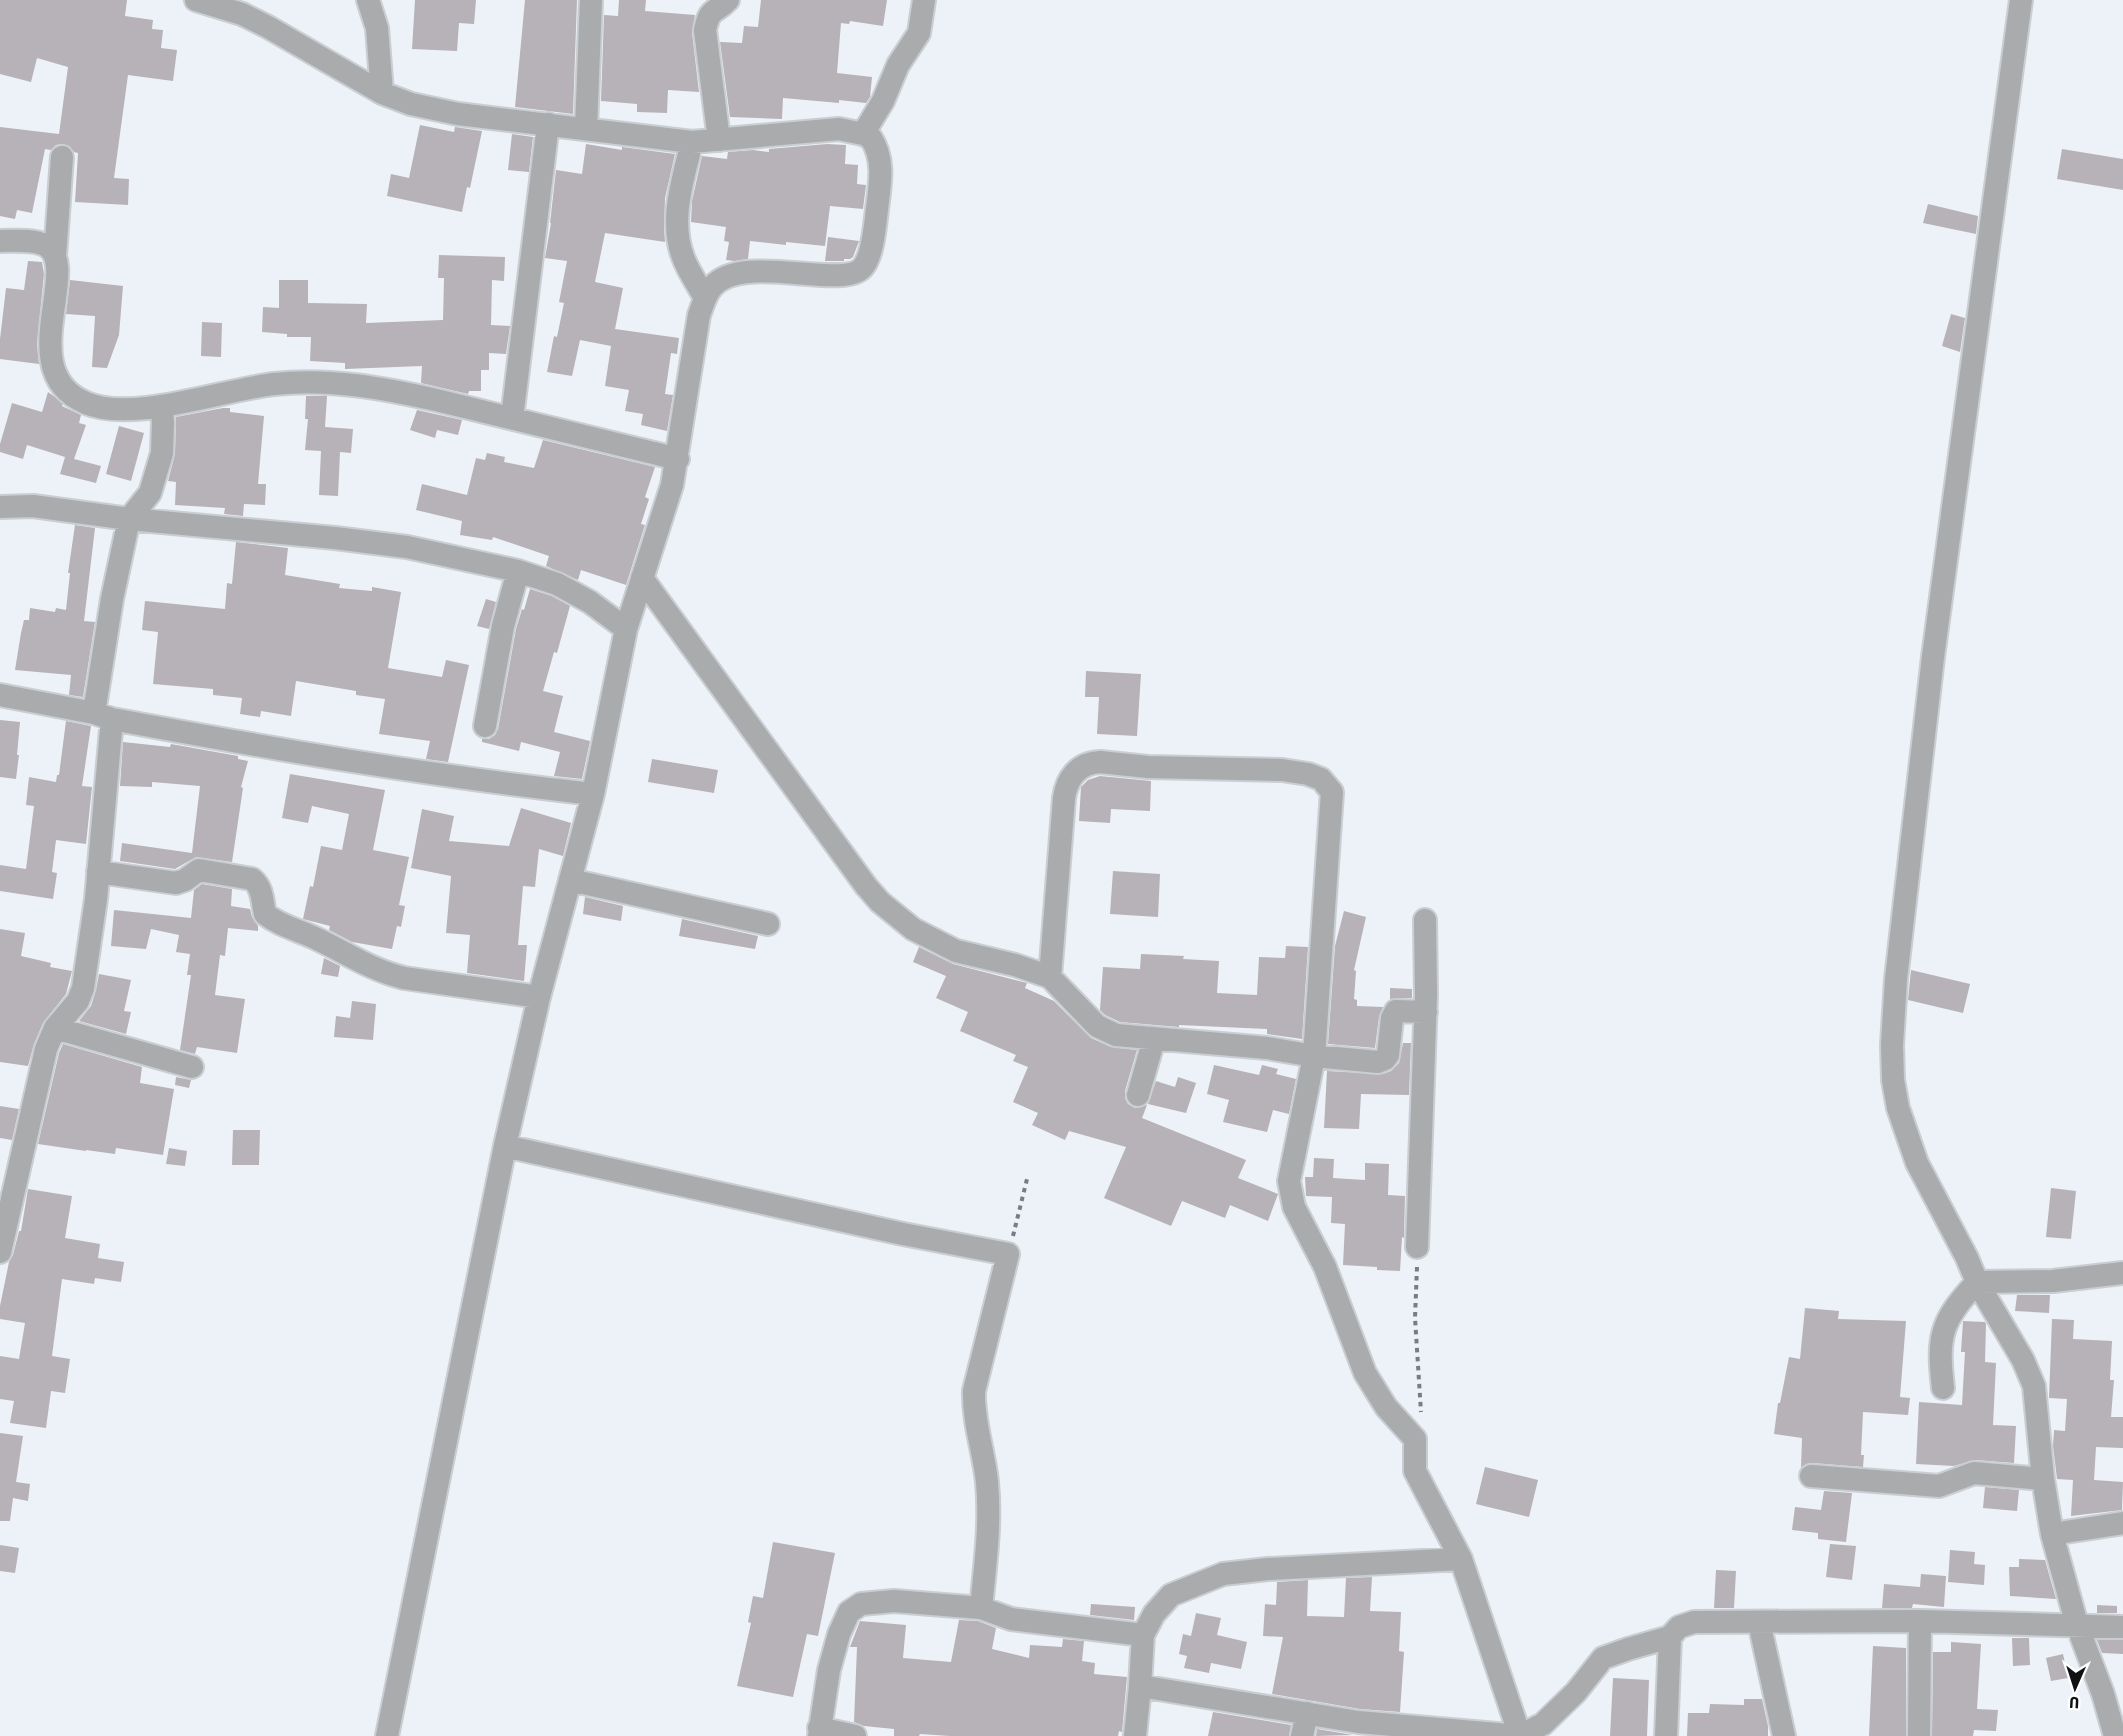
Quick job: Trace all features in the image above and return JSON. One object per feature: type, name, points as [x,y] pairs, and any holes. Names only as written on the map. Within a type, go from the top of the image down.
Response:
[{"type":"street","points":[[196,0],[242,14],[382,93],[411,104],[458,114],[692,142],[839,129],[871,138],[877,147],[881,168],[873,237],[868,258],[857,273],[847,275],[766,272],[733,274],[714,285],[705,298],[699,315],[678,459],[667,506],[627,627],[593,794],[539,997],[505,1146],[387,1736]]},
{"type":"street","points":[[368,0],[377,28],[382,93]]},
{"type":"street","points":[[586,129],[591,0]]},
{"type":"street","points":[[719,141],[705,30],[707,18],[712,11],[728,0]]},
{"type":"street","points":[[863,134],[883,101],[898,65],[919,33],[924,0]]},
{"type":"street","points":[[2020,0],[1933,657],[1896,978],[1892,1045],[1893,1080],[1907,1137],[1917,1163],[1967,1258],[1977,1282],[2023,1360],[2032,1380],[2043,1479],[2052,1534],[2077,1624],[2113,1694],[2115,1736]]},
{"type":"street","points":[[512,418],[548,124]]},
{"type":"street","points":[[692,142],[680,194],[677,220],[678,238],[683,256],[705,298]]},
{"type":"street","points":[[62,157],[55,256],[58,267],[51,335],[51,360],[53,374],[59,382],[85,403],[128,410],[161,406],[275,384],[352,385],[398,391],[678,459]]},
{"type":"street","points":[[0,241],[33,242],[45,245],[55,256]]},
{"type":"street","points":[[0,1252],[46,1049],[55,1028],[78,1001],[83,988],[96,899],[103,716],[112,600],[129,519],[150,493],[162,453],[161,406]]},
{"type":"street","points":[[0,507],[33,506],[129,519],[407,547],[518,572],[557,584],[578,594],[627,627]]},
{"type":"street","points":[[485,726],[503,626],[518,572]]},
{"type":"street","points":[[640,585],[866,886],[880,902],[912,929],[956,951],[1015,965],[1050,977],[1097,1026],[1116,1035],[1267,1048],[1314,1056],[1375,1062],[1383,1061],[1388,1055],[1396,1011],[1426,1012]]},
{"type":"street","points":[[0,695],[309,755],[478,781],[593,794]]},
{"type":"street","points":[[1050,977],[1064,798],[1067,783],[1076,771],[1086,764],[1100,762],[1148,768],[1282,770],[1308,774],[1321,779],[1332,792],[1314,1056],[1289,1181],[1294,1208],[1325,1266],[1365,1373],[1415,1453],[1461,1559],[1528,1732]]},
{"type":"street","points":[[98,872],[176,883],[200,870],[252,879],[261,889],[265,914],[272,920],[384,973],[404,978],[539,997]]},
{"type":"street","points":[[570,880],[768,924]]},
{"type":"street","points":[[1417,1247],[1426,1012],[1425,920]]},
{"type":"street","points":[[55,1028],[192,1067]]},
{"type":"street","points":[[1138,1095],[1154,1039]]},
{"type":"street","points":[[505,1146],[903,1234],[1008,1254],[974,1391],[973,1408],[984,1461],[988,1508],[981,1608]]},
{"type":"street","points":[[1943,1388],[1940,1363],[1945,1325],[1955,1306],[1977,1282],[2053,1281],[2123,1273]]},
{"type":"street","points":[[1811,1476],[1939,1486],[1974,1473],[2043,1479]]},
{"type":"street","points":[[2052,1534],[2123,1523]]},
{"type":"street","points":[[1135,1736],[1143,1635],[1154,1614],[1172,1595],[1224,1574],[1268,1569],[1461,1559]]},
{"type":"street","points":[[855,1736],[819,1732],[834,1652],[846,1617],[854,1608],[868,1602],[894,1601],[981,1608],[1011,1619],[1143,1635]]},
{"type":"street","points":[[1919,1736],[1920,1621]]},
{"type":"street","points":[[1140,1686],[1307,1713],[1358,1729],[1528,1732],[1576,1692],[1604,1658],[1628,1648],[1670,1637],[1679,1627],[1694,1622],[1920,1621],[2123,1627]]},
{"type":"street","points":[[1759,1622],[1784,1736]]},
{"type":"street","points":[[1666,1736],[1670,1637]]},
{"type":"street","points":[[1302,1736],[1307,1713]]},
{"type":"path","points":[[1008,1254],[1018,1222],[1027,1179]]},
{"type":"path","points":[[1415,1453],[1421,1401],[1415,1318],[1417,1247]]},
{"type":"building","points":[[0,0],[127,0],[125,16],[153,20],[152,29],[163,30],[161,48],[177,50],[173,81],[128,75],[114,178],[129,179],[128,205],[75,202],[78,153],[62,144],[56,145],[51,150],[45,149],[32,213],[17,210],[15,219],[0,216],[0,127],[59,134],[68,67],[37,58],[31,82],[0,74]]},
{"type":"building","points":[[415,0],[476,0],[474,24],[459,23],[457,51],[412,49]]},
{"type":"building","points":[[525,0],[577,0],[573,114],[515,107]]},
{"type":"building","points":[[619,0],[646,0],[645,11],[695,15],[692,32],[699,92],[668,90],[667,113],[637,112],[637,104],[601,101],[604,15],[618,16]]},
{"type":"building","points":[[761,0],[887,0],[883,26],[850,21],[849,24],[841,23],[837,73],[872,77],[870,97],[866,103],[783,98],[782,119],[730,117],[720,42],[742,43],[744,26],[758,27]]},
{"type":"building","points":[[420,125],[454,132],[455,127],[482,131],[470,188],[467,187],[462,212],[387,196],[391,174],[409,178]]},
{"type":"building","points":[[512,134],[533,137],[529,172],[508,170]]},
{"type":"building","points":[[586,144],[622,150],[622,147],[675,154],[665,198],[665,242],[605,233],[595,282],[623,288],[615,329],[679,338],[677,354],[671,353],[665,394],[673,395],[667,431],[641,425],[643,414],[625,411],[629,390],[605,386],[611,346],[580,340],[572,376],[547,372],[554,336],[557,337],[564,303],[559,302],[567,261],[545,258],[556,170],[582,174]]},
{"type":"building","points":[[827,144],[846,145],[845,164],[858,165],[857,184],[866,185],[863,209],[830,206],[825,246],[750,241],[748,259],[726,260],[729,242],[724,241],[726,227],[691,222],[692,201],[702,156],[727,159],[728,152],[753,150],[769,152],[769,149]]},
{"type":"building","points":[[2062,149],[2123,159],[2123,190],[2057,179]]},
{"type":"building","points":[[1928,204],[1978,216],[1976,234],[1923,223]]},
{"type":"building","points":[[828,237],[859,241],[853,257],[844,259],[844,261],[825,261]]},
{"type":"building","points":[[439,255],[505,257],[504,281],[492,280],[491,325],[510,326],[506,354],[489,353],[489,370],[481,370],[481,391],[469,391],[468,394],[421,383],[422,366],[345,369],[345,363],[310,361],[311,337],[287,337],[287,334],[262,332],[263,307],[279,308],[279,280],[308,280],[308,303],[367,304],[366,323],[443,320],[444,278],[438,278]]},
{"type":"building","points":[[28,261],[42,262],[44,274],[37,344],[39,364],[0,359],[6,288],[24,290]]},
{"type":"building","points":[[70,280],[123,286],[119,335],[107,368],[92,367],[95,316],[66,314]]},
{"type":"building","points":[[1951,314],[1965,318],[1960,352],[1942,346]]},
{"type":"building","points":[[202,322],[222,323],[221,357],[201,356]]},
{"type":"building","points":[[48,392],[63,403],[62,406],[81,415],[79,423],[86,425],[74,459],[101,466],[96,483],[60,474],[65,457],[27,445],[23,459],[0,452],[0,444],[12,403],[42,412]]},
{"type":"building","points":[[306,396],[327,396],[325,427],[353,429],[351,453],[340,452],[338,496],[319,495],[321,451],[305,450],[308,419],[305,419]]},
{"type":"building","points":[[230,408],[230,412],[264,416],[258,484],[266,484],[265,505],[244,504],[243,516],[224,514],[225,508],[175,505],[176,482],[168,481],[175,454],[176,417]]},
{"type":"building","points":[[417,410],[462,420],[458,435],[437,430],[435,438],[410,430]]},
{"type":"building","points":[[119,426],[144,433],[131,481],[106,474]]},
{"type":"building","points":[[543,440],[655,467],[645,497],[649,499],[641,524],[645,525],[626,585],[581,570],[578,580],[546,566],[549,556],[493,537],[492,540],[460,535],[462,521],[416,510],[422,484],[467,495],[476,458],[485,460],[487,453],[505,457],[504,462],[534,468]]},
{"type":"building","points":[[75,525],[95,528],[84,621],[95,622],[83,697],[69,695],[71,675],[15,670],[24,620],[29,620],[30,608],[55,612],[56,608],[66,610],[70,573],[68,573]]},
{"type":"building","points":[[236,542],[288,548],[285,575],[340,584],[339,588],[372,591],[372,587],[401,592],[388,668],[442,677],[446,660],[469,665],[448,762],[426,759],[430,741],[379,734],[385,699],[356,695],[356,691],[296,681],[291,716],[261,711],[260,717],[240,714],[242,698],[213,695],[213,689],[153,684],[158,632],[142,630],[145,601],[225,609],[227,583],[232,584]]},
{"type":"building","points":[[530,589],[552,596],[570,606],[557,653],[554,652],[543,691],[563,696],[554,732],[590,741],[582,779],[554,776],[560,752],[521,742],[519,751],[482,742],[482,739],[489,739],[495,735],[498,729],[516,629]]},
{"type":"building","points":[[486,599],[496,602],[489,629],[477,626]]},
{"type":"building","points":[[1086,671],[1141,674],[1137,736],[1097,734],[1099,697],[1085,697]]},
{"type":"building","points":[[0,720],[20,722],[16,779],[0,777]]},
{"type":"building","points":[[66,721],[91,726],[82,786],[92,787],[86,844],[56,840],[52,872],[57,873],[53,899],[0,891],[0,865],[26,869],[34,806],[26,805],[29,777],[56,782],[57,775],[59,775]]},
{"type":"building","points":[[123,742],[170,747],[171,744],[238,756],[238,759],[248,761],[241,787],[243,788],[232,862],[196,857],[175,869],[120,861],[122,843],[192,853],[200,786],[152,782],[152,787],[120,786]]},
{"type":"building","points":[[652,759],[718,770],[714,793],[648,782]]},
{"type":"building","points":[[290,774],[385,790],[373,850],[409,857],[399,905],[405,906],[401,927],[397,926],[392,949],[352,942],[329,930],[330,926],[303,919],[310,886],[313,887],[321,846],[342,850],[349,814],[312,806],[308,823],[282,818]]},
{"type":"building","points":[[1100,776],[1151,781],[1150,811],[1111,809],[1110,823],[1079,821],[1081,787],[1088,780]]},
{"type":"building","points":[[521,808],[571,823],[563,856],[539,849],[535,887],[523,886],[518,945],[527,945],[524,981],[467,973],[470,935],[446,933],[451,876],[411,868],[422,809],[454,816],[449,841],[509,846]]},
{"type":"building","points":[[1113,871],[1160,874],[1158,917],[1110,914]]},
{"type":"building","points":[[202,884],[232,889],[231,906],[250,909],[258,926],[258,931],[228,928],[225,956],[220,955],[215,995],[245,999],[237,1053],[197,1047],[195,1054],[180,1050],[191,975],[187,975],[190,954],[176,952],[179,935],[151,929],[146,949],[111,946],[114,910],[191,918],[194,890]]},
{"type":"building","points":[[585,897],[623,906],[621,921],[583,914]]},
{"type":"building","points":[[1344,911],[1366,917],[1354,970],[1356,971],[1354,999],[1357,1000],[1357,1006],[1383,1007],[1379,1017],[1375,1048],[1328,1044],[1335,946]]},
{"type":"building","points":[[682,919],[758,936],[755,949],[679,936]]},
{"type":"building","points":[[0,929],[25,933],[21,956],[51,963],[50,967],[72,971],[66,994],[43,1023],[28,1066],[0,1062]]},
{"type":"building","points":[[1286,946],[1308,947],[1302,1039],[1267,1034],[1267,1029],[1179,1025],[1179,1027],[1120,1022],[1100,1010],[1103,967],[1140,969],[1141,954],[1184,956],[1183,959],[1219,961],[1217,993],[1257,995],[1259,957],[1285,958]]},
{"type":"building","points":[[919,947],[953,964],[1027,983],[1025,988],[1054,1001],[1091,1038],[1111,1047],[1137,1050],[1125,1091],[1128,1104],[1135,1108],[1147,1105],[1142,1118],[1246,1160],[1238,1178],[1278,1194],[1268,1221],[1230,1205],[1225,1218],[1182,1201],[1171,1226],[1104,1198],[1126,1147],[1069,1131],[1065,1140],[1032,1125],[1038,1113],[1013,1102],[1028,1067],[1013,1061],[1016,1055],[960,1031],[968,1012],[936,998],[946,976],[913,962]]},
{"type":"building","points":[[324,958],[340,966],[338,977],[321,974]]},
{"type":"building","points":[[1911,970],[1970,984],[1963,1013],[1908,1000]]},
{"type":"building","points":[[99,974],[131,980],[124,1011],[131,1012],[126,1034],[79,1021],[91,1006]]},
{"type":"building","points":[[1390,988],[1412,989],[1412,998],[1390,999]]},
{"type":"building","points":[[352,1001],[376,1004],[373,1040],[334,1037],[336,1016],[350,1018]]},
{"type":"building","points":[[1403,1043],[1411,1043],[1409,1095],[1361,1094],[1359,1129],[1324,1128],[1327,1071],[1383,1074],[1391,1071],[1399,1063]]},
{"type":"building","points":[[63,1044],[142,1067],[140,1083],[174,1089],[163,1155],[116,1148],[115,1154],[38,1144]]},
{"type":"building","points":[[1214,1065],[1259,1075],[1262,1065],[1278,1069],[1276,1074],[1296,1079],[1289,1114],[1273,1110],[1267,1132],[1223,1122],[1229,1100],[1207,1094]]},
{"type":"building","points":[[176,1077],[191,1080],[189,1088],[175,1085]]},
{"type":"building","points":[[1178,1077],[1196,1083],[1186,1113],[1148,1104],[1156,1081],[1175,1087]]},
{"type":"building","points":[[0,1106],[19,1109],[12,1140],[0,1138]]},
{"type":"building","points":[[233,1130],[260,1130],[259,1165],[232,1165]]},
{"type":"building","points":[[169,1148],[187,1151],[185,1166],[166,1164]]},
{"type":"building","points":[[1314,1158],[1334,1159],[1333,1178],[1365,1180],[1365,1163],[1389,1164],[1388,1195],[1405,1196],[1400,1271],[1343,1265],[1345,1224],[1331,1223],[1332,1197],[1306,1196],[1305,1177],[1313,1177]]},
{"type":"building","points":[[2051,1188],[2076,1191],[2071,1239],[2046,1237]]},
{"type":"building","points":[[28,1189],[72,1196],[65,1238],[100,1244],[98,1258],[124,1262],[121,1282],[95,1278],[94,1284],[62,1279],[52,1356],[70,1359],[65,1393],[51,1391],[46,1428],[10,1423],[14,1401],[0,1399],[0,1356],[19,1359],[25,1323],[0,1319],[0,1306],[9,1262],[19,1231],[21,1231]]},
{"type":"building","points":[[2017,1295],[2050,1295],[2049,1313],[2015,1311]]},
{"type":"building","points":[[1805,1308],[1839,1311],[1838,1319],[1906,1321],[1900,1397],[1910,1398],[1908,1415],[1863,1412],[1861,1455],[1864,1455],[1863,1467],[1812,1463],[1801,1468],[1802,1438],[1774,1434],[1778,1403],[1780,1403],[1789,1357],[1800,1359]]},
{"type":"building","points":[[2052,1319],[2074,1320],[2073,1339],[2112,1341],[2110,1380],[2114,1380],[2111,1417],[2123,1417],[2123,1448],[2096,1447],[2094,1480],[2123,1482],[2122,1510],[2071,1516],[2073,1480],[2057,1479],[2053,1446],[2054,1430],[2065,1431],[2067,1399],[2049,1398]]},
{"type":"building","points":[[1963,1321],[1985,1322],[1986,1324],[1985,1362],[1996,1363],[1993,1425],[2016,1426],[2014,1463],[1975,1460],[1954,1466],[1916,1464],[1919,1402],[1962,1405],[1965,1352],[1961,1352]]},
{"type":"building","points":[[0,1433],[23,1436],[16,1482],[30,1484],[28,1501],[13,1498],[10,1521],[0,1521]]},
{"type":"building","points":[[1485,1467],[1538,1480],[1529,1517],[1476,1504]]},
{"type":"building","points":[[1985,1487],[2019,1490],[2017,1511],[1983,1508]]},
{"type":"building","points":[[1824,1491],[1852,1493],[1846,1542],[1818,1539],[1818,1533],[1792,1530],[1795,1507],[1821,1510]]},
{"type":"building","points":[[773,1542],[835,1553],[818,1636],[807,1634],[793,1697],[737,1686],[751,1623],[748,1622],[753,1596],[763,1598]]},
{"type":"building","points":[[1830,1544],[1856,1546],[1852,1580],[1826,1577]]},
{"type":"building","points":[[0,1545],[19,1548],[15,1573],[0,1571]]},
{"type":"building","points":[[1950,1550],[1975,1552],[1974,1564],[1985,1565],[1984,1585],[1948,1582]]},
{"type":"building","points":[[2019,1559],[2045,1560],[2056,1599],[2010,1596],[2009,1567],[2019,1567]]},
{"type":"building","points":[[1716,1570],[1736,1571],[1734,1608],[1714,1608]]},
{"type":"building","points":[[1921,1574],[1946,1576],[1944,1607],[1913,1604],[1912,1608],[1882,1608],[1884,1584],[1920,1587]]},
{"type":"building","points":[[1372,1577],[1370,1611],[1401,1612],[1399,1651],[1404,1652],[1400,1712],[1360,1709],[1272,1694],[1283,1637],[1263,1636],[1265,1604],[1276,1605],[1277,1582],[1308,1580],[1307,1616],[1344,1617],[1346,1578]]},
{"type":"building","points":[[1091,1604],[1135,1607],[1134,1620],[1090,1615]]},
{"type":"building","points":[[2097,1605],[2117,1606],[2117,1613],[2097,1613]]},
{"type":"building","points":[[1196,1613],[1221,1618],[1217,1635],[1247,1642],[1241,1669],[1211,1663],[1209,1673],[1184,1668],[1187,1656],[1179,1654],[1183,1634],[1191,1636]]},
{"type":"building","points":[[959,1620],[978,1621],[996,1628],[992,1649],[1029,1658],[1030,1645],[1062,1647],[1063,1639],[1084,1641],[1082,1661],[1095,1663],[1094,1674],[1127,1677],[1122,1732],[1119,1731],[1118,1736],[920,1734],[919,1736],[894,1736],[894,1729],[864,1726],[854,1722],[857,1647],[850,1647],[860,1621],[906,1625],[903,1658],[951,1662]]},
{"type":"building","points":[[2012,1638],[2029,1638],[2030,1665],[2013,1666]]},
{"type":"building","points":[[2097,1640],[2123,1640],[2123,1654],[2102,1653]]},
{"type":"building","points":[[1951,1642],[1981,1644],[1977,1709],[1998,1710],[1996,1731],[1974,1730],[1973,1736],[1932,1736],[1933,1652],[1951,1652]]},
{"type":"building","points":[[1873,1646],[1906,1648],[1906,1736],[1869,1736]]},
{"type":"building","points":[[2063,1654],[2068,1678],[2051,1681],[2046,1658]]},
{"type":"building","points":[[1613,1678],[1649,1680],[1647,1736],[1610,1736]]},
{"type":"building","points":[[1744,1699],[1762,1699],[1768,1736],[1687,1736],[1688,1713],[1709,1713],[1710,1704],[1744,1705]]},
{"type":"building","points":[[1213,1712],[1291,1725],[1289,1736],[1208,1736]]},
{"type":"building","points":[[1317,1729],[1353,1735],[1316,1736]]}]
